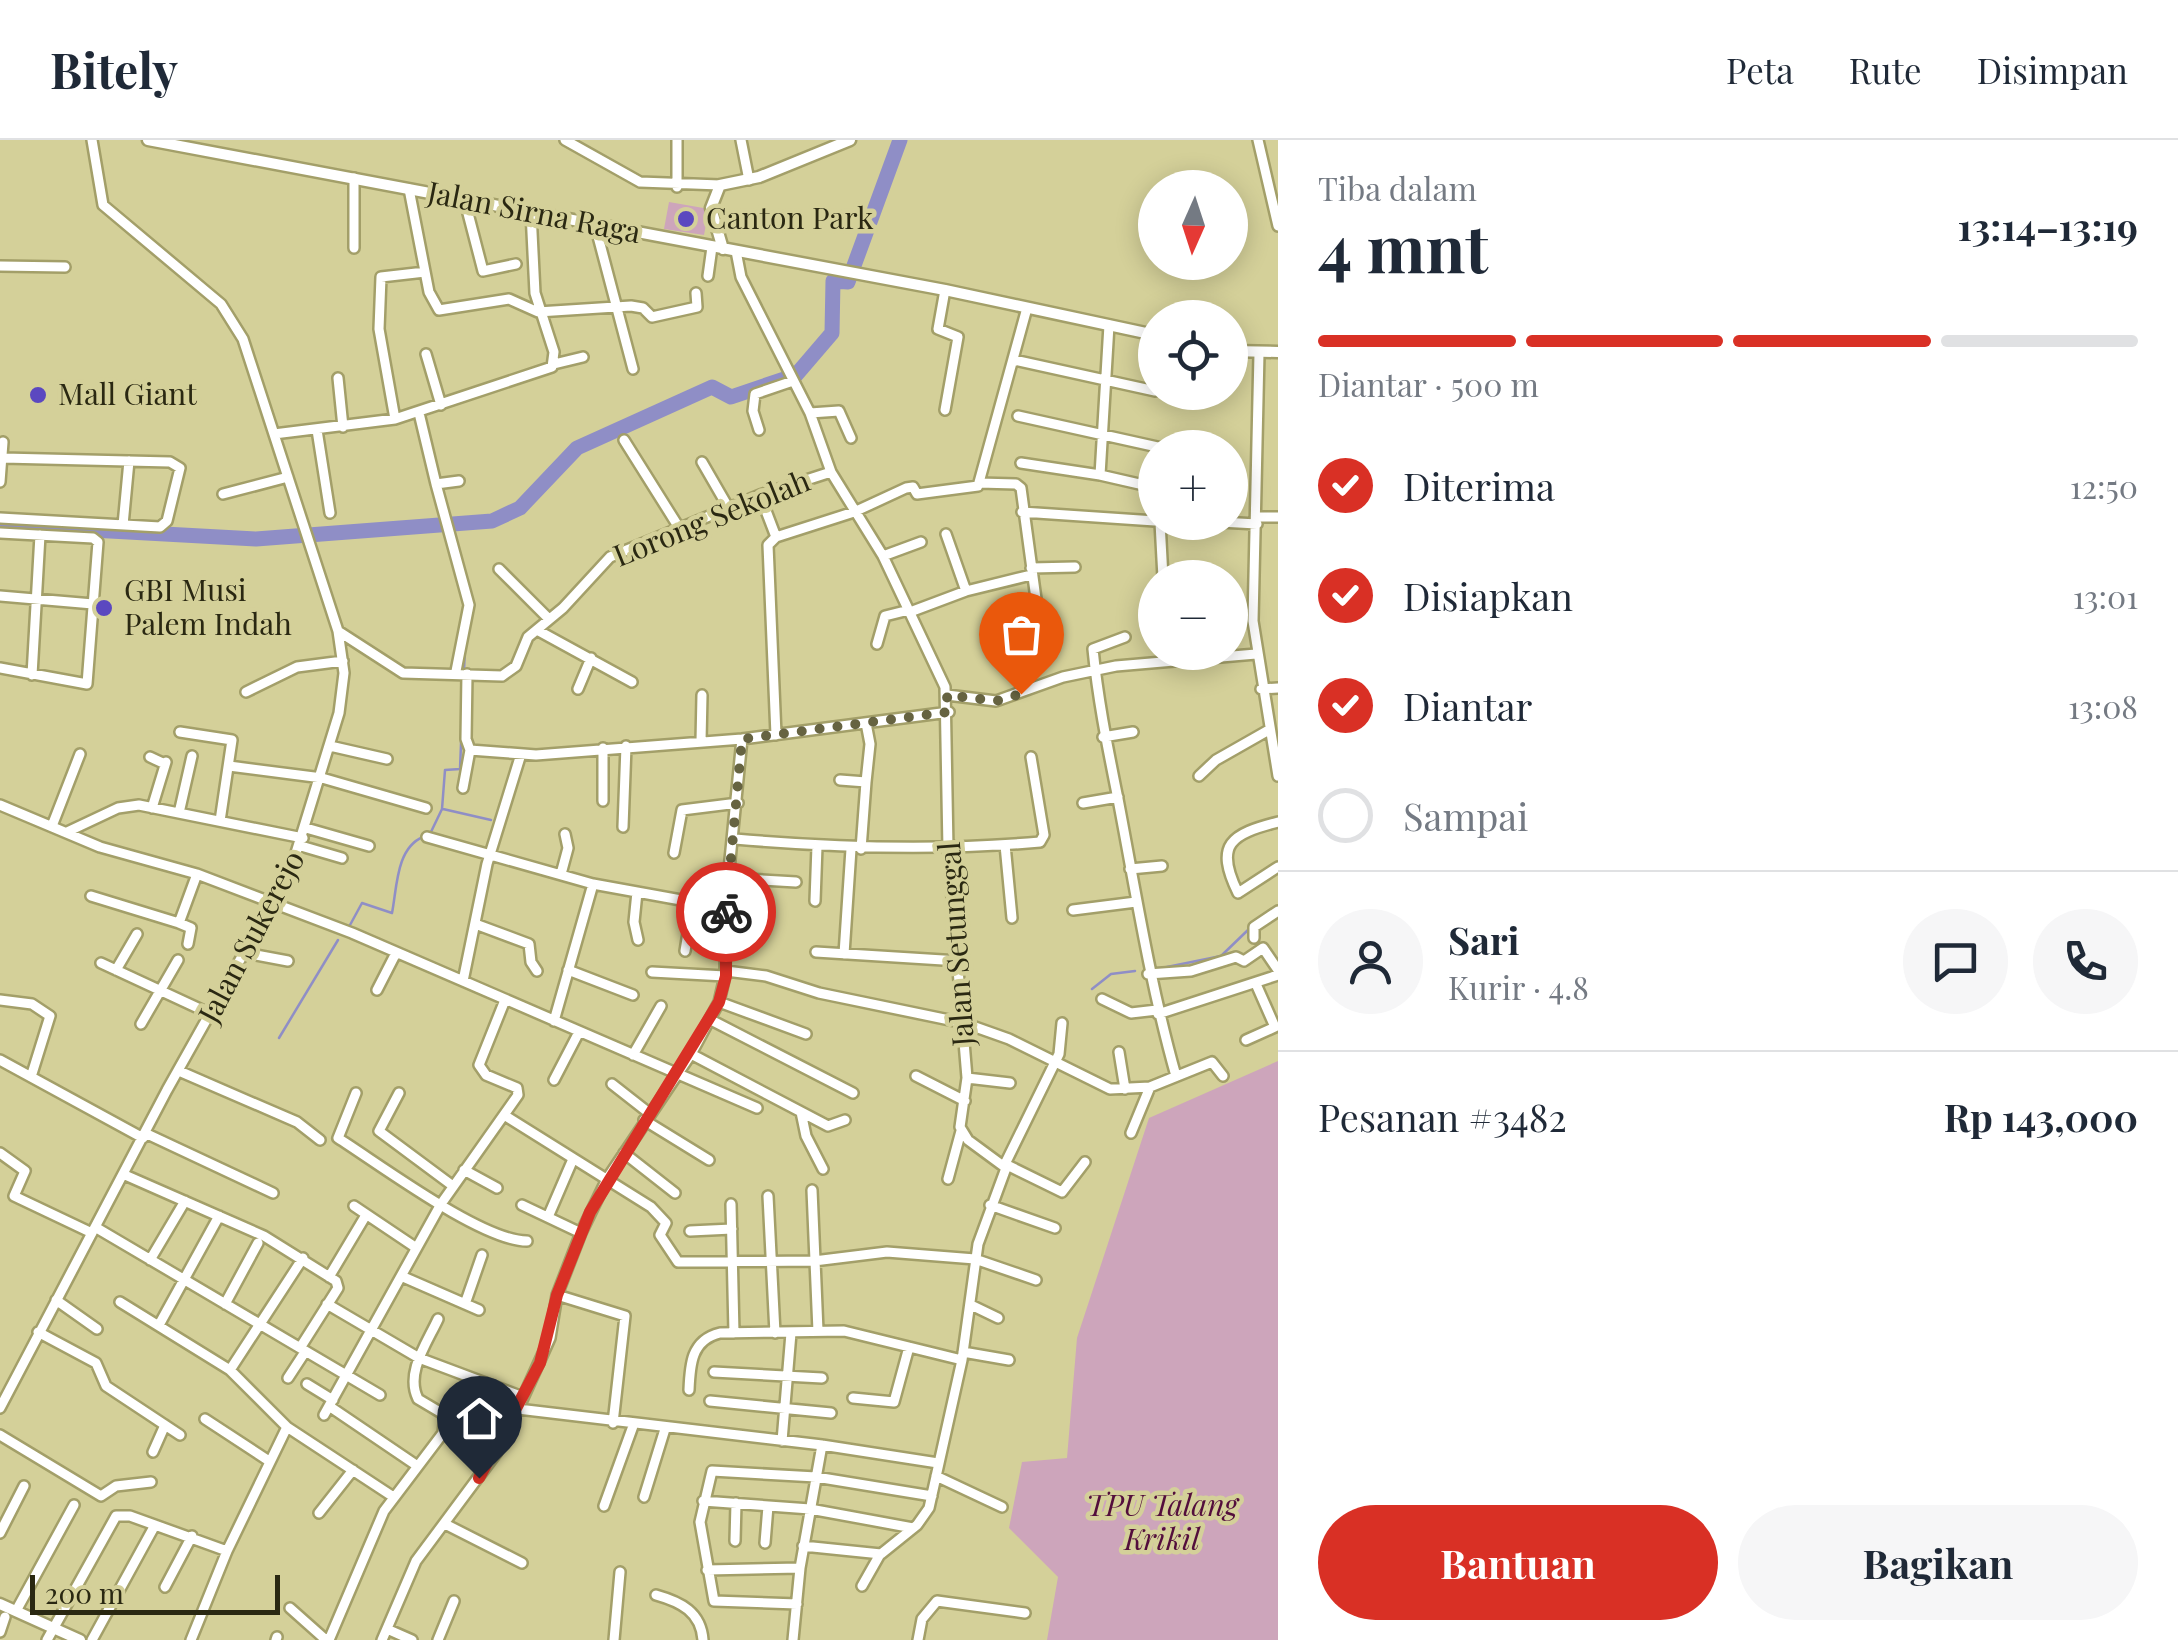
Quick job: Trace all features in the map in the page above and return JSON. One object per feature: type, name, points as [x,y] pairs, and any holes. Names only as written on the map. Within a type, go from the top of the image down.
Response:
[{"type":"street","name":"Jalan Sukerejo","points":[[0,1408],[4,1391],[246,953],[304,838],[343,696],[338,631],[242,338],[229,312],[103,205],[92,140]]},
{"type":"street","name":"Jalan Sirna Raga","points":[[152,140],[945,290],[1138,331]]},
{"type":"street","points":[[564,140],[600,156],[628,177],[677,187],[749,180],[823,145],[850,140]]},
{"type":"street","points":[[676,140],[677,187]]},
{"type":"street","points":[[742,140],[749,180]]},
{"type":"street","points":[[1258,140],[1278,226]]},
{"type":"street","points":[[354,178],[354,248]]},
{"type":"street","points":[[708,276],[724,249],[711,208],[720,185]]},
{"type":"street","points":[[410,189],[436,310],[509,299],[541,312],[644,308],[652,317],[696,307],[696,293]]},
{"type":"street","points":[[464,198],[483,271],[516,264]]},
{"type":"street","points":[[531,212],[541,312],[554,364]]},
{"type":"street","points":[[595,225],[633,369]]},
{"type":"street","name":"Jalan Setunggal","points":[[724,249],[810,413],[831,472],[883,556],[947,695],[948,849],[967,1078],[961,1131],[948,1178]]},
{"type":"street","points":[[0,266],[65,267]]},
{"type":"street","points":[[395,419],[379,329],[381,276],[425,272]]},
{"type":"street","points":[[945,290],[937,328],[958,336],[945,410]]},
{"type":"street","points":[[776,736],[766,549],[776,538],[854,512],[906,488],[918,494],[976,487],[1026,308]]},
{"type":"street","points":[[1100,475],[1109,325]]},
{"type":"street","points":[[1248,353],[1278,352]]},
{"type":"street","points":[[426,354],[441,406]]},
{"type":"street","points":[[1258,354],[1258,520],[1253,589],[1256,654],[1278,776]]},
{"type":"street","points":[[274,434],[395,419],[544,373],[554,364],[583,358]]},
{"type":"street","points":[[1014,360],[1138,388]]},
{"type":"street","points":[[338,378],[343,427]]},
{"type":"street","points":[[759,430],[754,416],[755,394],[792,378]]},
{"type":"street","points":[[810,413],[839,411],[852,438]]},
{"type":"street","points":[[419,413],[469,605],[462,672],[470,750],[463,788]]},
{"type":"street","points":[[1018,416],[1138,442]]},
{"type":"street","points":[[317,430],[330,513]]},
{"type":"street","points":[[624,440],[678,526]]},
{"type":"street","points":[[0,482],[3,442]]},
{"type":"street","points":[[0,518],[163,526],[180,468],[170,462],[2,458]]},
{"type":"street","points":[[122,525],[129,462]]},
{"type":"street","points":[[702,462],[728,507]]},
{"type":"street","points":[[1021,463],[1138,484]]},
{"type":"street","name":"Lorong Sekolah","points":[[462,672],[496,677],[509,672],[527,638],[610,557],[760,494],[831,472]]},
{"type":"street","points":[[223,494],[288,478]]},
{"type":"street","points":[[436,484],[459,481]]},
{"type":"street","points":[[980,483],[1019,485],[1039,621]]},
{"type":"street","points":[[760,494],[776,538]]},
{"type":"street","points":[[1022,512],[1138,521]]},
{"type":"street","points":[[1248,521],[1278,517]]},
{"type":"street","points":[[0,532],[97,540],[86,684],[0,668]]},
{"type":"street","points":[[946,534],[966,591]]},
{"type":"street","points":[[32,675],[40,535]]},
{"type":"street","points":[[883,556],[921,542]]},
{"type":"street","points":[[877,644],[885,616],[1031,571],[1075,567]]},
{"type":"street","points":[[499,568],[549,619]]},
{"type":"street","points":[[0,596],[93,604]]},
{"type":"street","points":[[537,630],[632,682]]},
{"type":"street","points":[[338,631],[403,672],[462,672]]},
{"type":"street","points":[[1125,636],[1094,646],[1095,670],[1103,737],[1118,797],[1148,974],[1176,1076]]},
{"type":"street","points":[[947,695],[1006,700],[1095,670],[1256,654]]},
{"type":"street","points":[[578,689],[591,658]]},
{"type":"street","points":[[246,692],[289,670],[343,661]]},
{"type":"street","points":[[1261,689],[1278,688]]},
{"type":"street","points":[[701,742],[702,695]]},
{"type":"street","points":[[470,750],[521,754],[742,739],[948,712]]},
{"type":"street","points":[[844,954],[870,744],[866,723]]},
{"type":"street","points":[[1199,776],[1216,760],[1267,731]]},
{"type":"street","points":[[180,732],[231,739],[220,821]]},
{"type":"street","points":[[1103,737],[1133,732]]},
{"type":"street","points":[[382,1640],[416,1561],[496,1452],[518,1409],[550,1338],[557,1295],[580,1233],[608,1179],[691,1054],[719,1002],[726,974],[726,908],[742,739]]},
{"type":"street","points":[[330,746],[388,759]]},
{"type":"street","points":[[624,827],[626,746]]},
{"type":"street","points":[[603,748],[603,801]]},
{"type":"street","points":[[52,826],[80,754]]},
{"type":"street","points":[[463,982],[478,925],[490,853],[521,754]]},
{"type":"street","points":[[179,813],[192,756]]},
{"type":"street","points":[[150,757],[165,763],[152,808]]},
{"type":"street","points":[[735,839],[856,849],[948,849],[1040,842],[1044,837],[1031,757]]},
{"type":"street","points":[[229,766],[322,778],[426,808]]},
{"type":"street","points":[[840,780],[866,782]]},
{"type":"street","points":[[1083,803],[1118,797]]},
{"type":"street","points":[[674,853],[682,810],[738,804]]},
{"type":"street","points":[[0,805],[115,852],[198,874],[273,902],[757,1108]]},
{"type":"street","points":[[68,832],[123,806],[369,846]]},
{"type":"street","points":[[1278,822],[1238,836],[1228,844],[1225,854],[1238,893],[1278,867]]},
{"type":"street","points":[[561,874],[568,851],[565,834]]},
{"type":"street","points":[[427,837],[593,884],[726,908]]},
{"type":"street","points":[[304,838],[342,858]]},
{"type":"street","points":[[1005,845],[1012,918]]},
{"type":"street","points":[[815,901],[817,846]]},
{"type":"street","points":[[1130,870],[1162,866]]},
{"type":"street","points":[[179,923],[198,874]]},
{"type":"street","points":[[729,878],[796,882]]},
{"type":"street","points":[[554,1021],[593,884]]},
{"type":"street","points":[[637,892],[634,922],[638,940]]},
{"type":"street","points":[[92,896],[191,928],[188,944]]},
{"type":"street","points":[[685,951],[694,902]]},
{"type":"street","points":[[1073,910],[1136,902]]},
{"type":"street","points":[[1254,938],[1252,929],[1278,911]]},
{"type":"street","points":[[478,925],[530,944],[530,961],[537,971]]},
{"type":"street","points":[[116,970],[136,934]]},
{"type":"street","points":[[1102,1000],[1130,1013],[1158,1012],[1253,985],[1278,972],[1263,948],[1244,961]]},
{"type":"street","points":[[816,952],[959,961]]},
{"type":"street","points":[[246,953],[288,961]]},
{"type":"street","points":[[376,990],[396,954]]},
{"type":"street","points":[[1148,974],[1191,971],[1236,957],[1244,961],[1275,1027],[1246,1040]]},
{"type":"street","points":[[141,1024],[178,960]]},
{"type":"street","points":[[101,963],[211,1014]]},
{"type":"street","points":[[568,970],[634,994]]},
{"type":"street","points":[[652,972],[766,976],[819,993],[964,1022],[1055,1060],[1098,1085],[1150,1087],[1212,1062],[1223,1076]]},
{"type":"street","points":[[0,1000],[32,1004],[50,1016],[31,1077]]},
{"type":"street","points":[[329,1407],[374,1331],[415,1247],[518,1090],[486,1075],[478,1062],[505,1000]]},
{"type":"street","points":[[719,1002],[806,1034]]},
{"type":"street","points":[[632,1055],[662,1006]]},
{"type":"street","points":[[711,1020],[853,1093]]},
{"type":"street","points":[[862,1586],[868,1570],[913,1528],[932,1496],[963,1356],[976,1260],[990,1205],[1005,1164],[1055,1060],[1062,1023]]},
{"type":"street","points":[[554,1080],[579,1032]]},
{"type":"street","points":[[1119,1052],[1125,1089]]},
{"type":"street","points":[[691,1054],[832,1127],[846,1120]]},
{"type":"street","points":[[0,1060],[144,1135],[273,1193]]},
{"type":"street","points":[[179,1071],[253,1101],[320,1140]]},
{"type":"street","points":[[916,1076],[964,1101]]},
{"type":"street","points":[[967,1078],[1010,1082]]},
{"type":"street","points":[[612,1084],[646,1117],[709,1160]]},
{"type":"street","points":[[1132,1133],[1150,1087]]},
{"type":"street","points":[[356,1093],[337,1138],[441,1204],[510,1240],[527,1241]]},
{"type":"street","points":[[399,1094],[380,1131],[453,1186]]},
{"type":"street","points":[[801,1112],[806,1136],[823,1170]]},
{"type":"street","points":[[504,1116],[608,1179],[666,1222],[660,1234],[676,1262],[814,1261],[875,1252],[976,1260],[1036,1280]]},
{"type":"street","points":[[961,1131],[1005,1164],[1062,1192],[1084,1162]]},
{"type":"street","points":[[0,1153],[25,1171],[14,1196],[94,1230],[150,1260],[380,1395]]},
{"type":"street","points":[[624,1153],[676,1193]]},
{"type":"street","points":[[548,1217],[572,1159]]},
{"type":"street","points":[[464,1170],[497,1188]]},
{"type":"street","points":[[125,1175],[303,1258],[338,1286],[288,1378]]},
{"type":"street","points":[[812,1190],[818,1331]]},
{"type":"street","points":[[768,1196],[775,1333]]},
{"type":"street","points":[[150,1260],[185,1201]]},
{"type":"street","points":[[731,1204],[734,1333]]},
{"type":"street","points":[[522,1205],[580,1233]]},
{"type":"street","points":[[990,1205],[1055,1228]]},
{"type":"street","points":[[354,1206],[415,1247]]},
{"type":"street","points":[[329,1277],[366,1215]]},
{"type":"street","points":[[159,1325],[220,1216]]},
{"type":"street","points":[[690,1231],[732,1229]]},
{"type":"street","points":[[225,1304],[258,1243]]},
{"type":"street","points":[[464,1304],[482,1255]]},
{"type":"street","points":[[230,1370],[303,1258]]},
{"type":"street","points":[[401,1276],[480,1310]]},
{"type":"street","points":[[557,1295],[625,1316],[614,1423]]},
{"type":"street","points":[[56,1300],[97,1329]]},
{"type":"street","points":[[120,1302],[230,1370],[287,1427],[392,1496]]},
{"type":"street","points":[[327,1304],[419,1358],[523,1397]]},
{"type":"street","points":[[970,1305],[998,1318]]},
{"type":"street","points":[[290,1608],[327,1640],[392,1496],[443,1433],[445,1414],[422,1402],[414,1391],[419,1358],[438,1319]]},
{"type":"street","points":[[689,1390],[692,1356],[701,1342],[714,1334],[844,1331],[909,1347],[1008,1360]]},
{"type":"street","points":[[38,1332],[96,1363],[104,1384],[180,1435]]},
{"type":"street","points":[[782,1441],[791,1333]]},
{"type":"street","points":[[853,1398],[892,1403],[909,1347]]},
{"type":"street","points":[[714,1372],[822,1378]]},
{"type":"street","points":[[307,1384],[329,1407],[416,1465]]},
{"type":"street","points":[[710,1402],[831,1413]]},
{"type":"street","points":[[518,1409],[633,1426],[822,1444],[938,1463]]},
{"type":"street","points":[[205,1419],[269,1461]]},
{"type":"street","points":[[152,1452],[165,1425]]},
{"type":"street","points":[[604,1506],[633,1426]]},
{"type":"street","points":[[192,1640],[227,1550],[287,1427]]},
{"type":"street","points":[[644,1497],[666,1429]]},
{"type":"street","points":[[443,1433],[496,1452]]},
{"type":"street","points":[[0,1435],[101,1496],[119,1485],[151,1482]]},
{"type":"street","points":[[793,1640],[803,1546],[822,1444]]},
{"type":"street","points":[[319,1512],[353,1470]]},
{"type":"street","points":[[797,1604],[717,1603],[707,1570],[700,1522],[715,1470],[816,1477],[932,1496]]},
{"type":"street","points":[[936,1476],[1002,1507]]},
{"type":"street","points":[[0,1533],[24,1486]]},
{"type":"street","points":[[703,1501],[810,1509],[913,1528]]},
{"type":"street","points":[[735,1541],[736,1503]]},
{"type":"street","points":[[0,1632],[74,1504]]},
{"type":"street","points":[[765,1543],[768,1506]]},
{"type":"street","points":[[47,1640],[116,1516],[192,1536],[227,1550]]},
{"type":"street","points":[[444,1524],[522,1563]]},
{"type":"street","points":[[92,1640],[155,1525]]},
{"type":"street","points":[[165,1587],[192,1536]]},
{"type":"street","points":[[803,1546],[882,1554]]},
{"type":"street","points":[[707,1570],[800,1568]]},
{"type":"street","points":[[614,1640],[620,1572]]},
{"type":"street","points":[[656,1595],[687,1607],[700,1624],[703,1640]]},
{"type":"street","points":[[918,1640],[922,1619],[937,1601],[1025,1613]]},
{"type":"street","points":[[438,1640],[454,1602]]},
{"type":"street","points":[[0,1604],[10,1614],[80,1640]]},
{"type":"street","points":[[387,1628],[412,1640]]},
{"type":"green space","name":"Canton Park","points":[[669,202],[709,209],[704,235],[664,229]]},
{"type":"green space","name":"TPU Talang Krikil","points":[[1278,1061],[1278,1640],[1047,1640],[1058,1577],[1009,1528],[1022,1462],[1067,1458],[1077,1338],[1149,1118]]},
{"type":"waterway","points":[[0,525],[256,539],[492,521],[520,508],[577,448],[712,387],[731,397],[796,375],[832,333],[833,281],[848,282],[900,140]]},
{"type":"waterway","points":[[430,834],[442,809],[445,770],[460,769],[465,646]]},
{"type":"waterway","points":[[443,809],[491,820]]},
{"type":"waterway","points":[[350,925],[362,903],[392,913],[403,859],[414,842],[423,837]]},
{"type":"waterway","points":[[1162,968],[1221,956],[1249,929]]},
{"type":"waterway","points":[[279,1038],[338,940]]},
{"type":"waterway","points":[[1092,989],[1111,974],[1135,971]]},
{"type":"way so far","points":[[726,912],[742,739],[948,712],[947,695],[996,701],[1021,694]]},
{"type":"place","name":"Canton Park","points":[[686,219]]},
{"type":"place","name":"Mall Giant","points":[[38,395]]},
{"type":"place","name":"GBI Musi Palem Indah","points":[[104,608]]},
{"type":"route","points":[[479,1478],[540,1363],[550,1338],[557,1295],[590,1212],[644,1120],[691,1054],[719,1002],[726,976],[726,912]]}]
